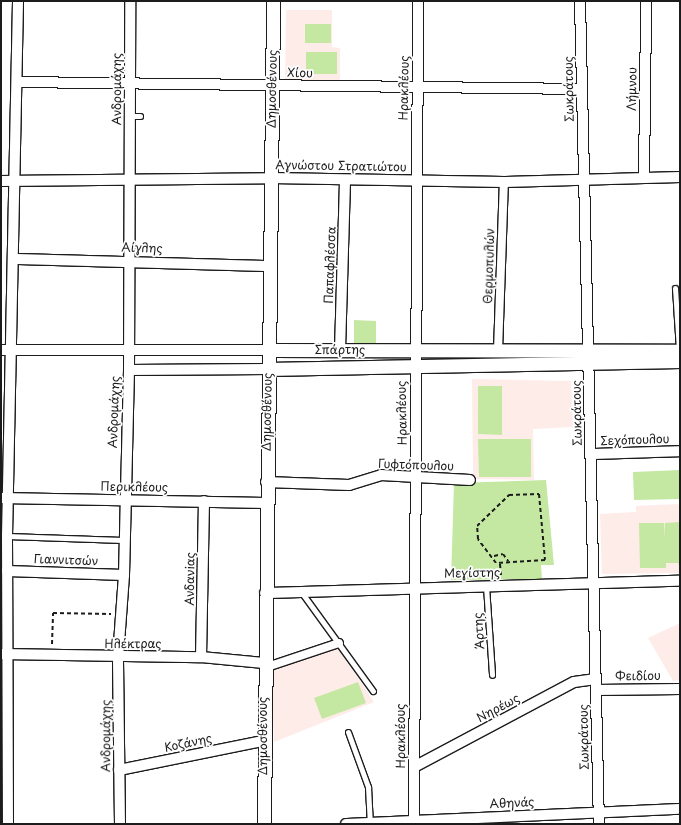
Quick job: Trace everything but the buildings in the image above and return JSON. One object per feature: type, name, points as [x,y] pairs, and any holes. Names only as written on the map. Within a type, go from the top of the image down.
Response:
[{"type":"street","points":[[8,824],[4,654],[7,536],[4,498],[6,350],[14,259],[18,82],[18,1]]},
{"type":"street","name":"Ανδρομάχης","points":[[120,824],[118,770],[118,657],[124,575],[123,540],[129,370],[129,179],[135,116],[131,85],[130,1]]},
{"type":"street","name":"Δημοσθένους","points":[[264,824],[263,741],[267,350],[273,1]]},
{"type":"street","name":"Ηρακλέους","points":[[413,823],[417,477],[414,350],[418,1]]},
{"type":"street","name":"Σωκράτους","points":[[580,1],[599,824]]},
{"type":"street","name":"Λήμνου","points":[[644,177],[646,1]]},
{"type":"street","name":"Χίου","points":[[18,82],[131,85],[582,88]]},
{"type":"street","name":"Αγνώστου Στρατιώτου","points":[[1,181],[271,178],[504,182],[680,177]]},
{"type":"street","name":"Παπαφλέσσα","points":[[340,350],[345,180]]},
{"type":"street","name":"Θερμοπυλών","points":[[498,351],[504,182]]},
{"type":"street","name":"Αίγλης","points":[[14,259],[130,260],[269,266]]},
{"type":"street","name":"Σπάρτης","points":[[6,350],[498,351],[588,357]]},
{"type":"street","name":"Σπάρτης","points":[[129,370],[414,366],[588,357],[680,355]]},
{"type":"street","name":"Σεχόπουλου","points":[[590,454],[680,451]]},
{"type":"street","name":"Γυφτόπουλου","points":[[266,482],[348,485],[381,475],[470,480]]},
{"type":"street","name":"Περικλέους","points":[[4,498],[266,503]]},
{"type":"street","name":"Ανδανiας","points":[[201,656],[204,501]]},
{"type":"street","name":"Γιαννιτσών","points":[[7,571],[124,575]]},
{"type":"street","name":"Μεγίστης","points":[[265,593],[415,587],[680,581]]},
{"type":"street","points":[[264,666],[339,643]]},
{"type":"street","name":"Ηλέκτρας","points":[[4,654],[118,657],[201,656],[264,666]]},
{"type":"street","name":"Νηρέως","points":[[414,766],[574,682],[596,679]]},
{"type":"street","name":"Φειδίου","points":[[596,690],[680,689]]},
{"type":"street","name":"Κοζάνης","points":[[118,770],[263,741]]},
{"type":"street","name":"Αθηνάς","points":[[346,824],[413,823],[599,812],[680,809]]},
{"type":"lane","points":[[675,288],[680,355]]},
{"type":"lane","points":[[7,536],[123,540]]},
{"type":"lane","name":"Άρτης","points":[[486,586],[492,675]]},
{"type":"lane","points":[[302,592],[372,691]]},
{"type":"lane","points":[[348,732],[368,787],[370,823]]},
{"type":"path","points":[[539,494],[545,560],[508,561],[500,564],[496,563],[493,557],[478,540],[477,526],[509,495],[539,494]]},
{"type":"path","points":[[493,557],[497,554],[503,554],[508,561]]},
{"type":"path","points":[[500,564],[502,585]]},
{"type":"path","points":[[52,656],[53,612],[122,614]]},
{"type":"shaded area","points":[[286,10],[332,10],[332,47],[340,48],[340,80],[285,80]]},
{"type":"shaded area","points":[[472,379],[571,381],[573,427],[533,429],[534,480],[473,479]]},
{"type":"shaded area","points":[[680,504],[680,573],[602,574],[600,514],[636,512],[636,506]]},
{"type":"shaded area","points":[[680,623],[680,680],[673,681],[648,638]]},
{"type":"shaded area","points":[[338,646],[374,702],[274,742],[271,668]]},
{"type":"green space","points":[[305,24],[331,24],[331,43],[305,43]]},
{"type":"green space","points":[[306,52],[337,52],[337,74],[306,74]]},
{"type":"green space","points":[[354,320],[376,321],[376,346],[354,346]]},
{"type":"green space","points":[[478,386],[502,386],[502,435],[478,434]]},
{"type":"green space","points":[[478,439],[531,439],[531,477],[479,477]]},
{"type":"green space","points":[[680,470],[680,499],[634,500],[633,472]]},
{"type":"green space","points":[[546,480],[554,565],[541,565],[542,579],[451,580],[454,483]]},
{"type":"green space","points":[[680,522],[680,567],[678,563],[666,563],[666,568],[640,568],[639,523],[664,523],[665,539],[665,523]]},
{"type":"green space","points":[[358,682],[366,703],[322,719],[314,698]]}]
